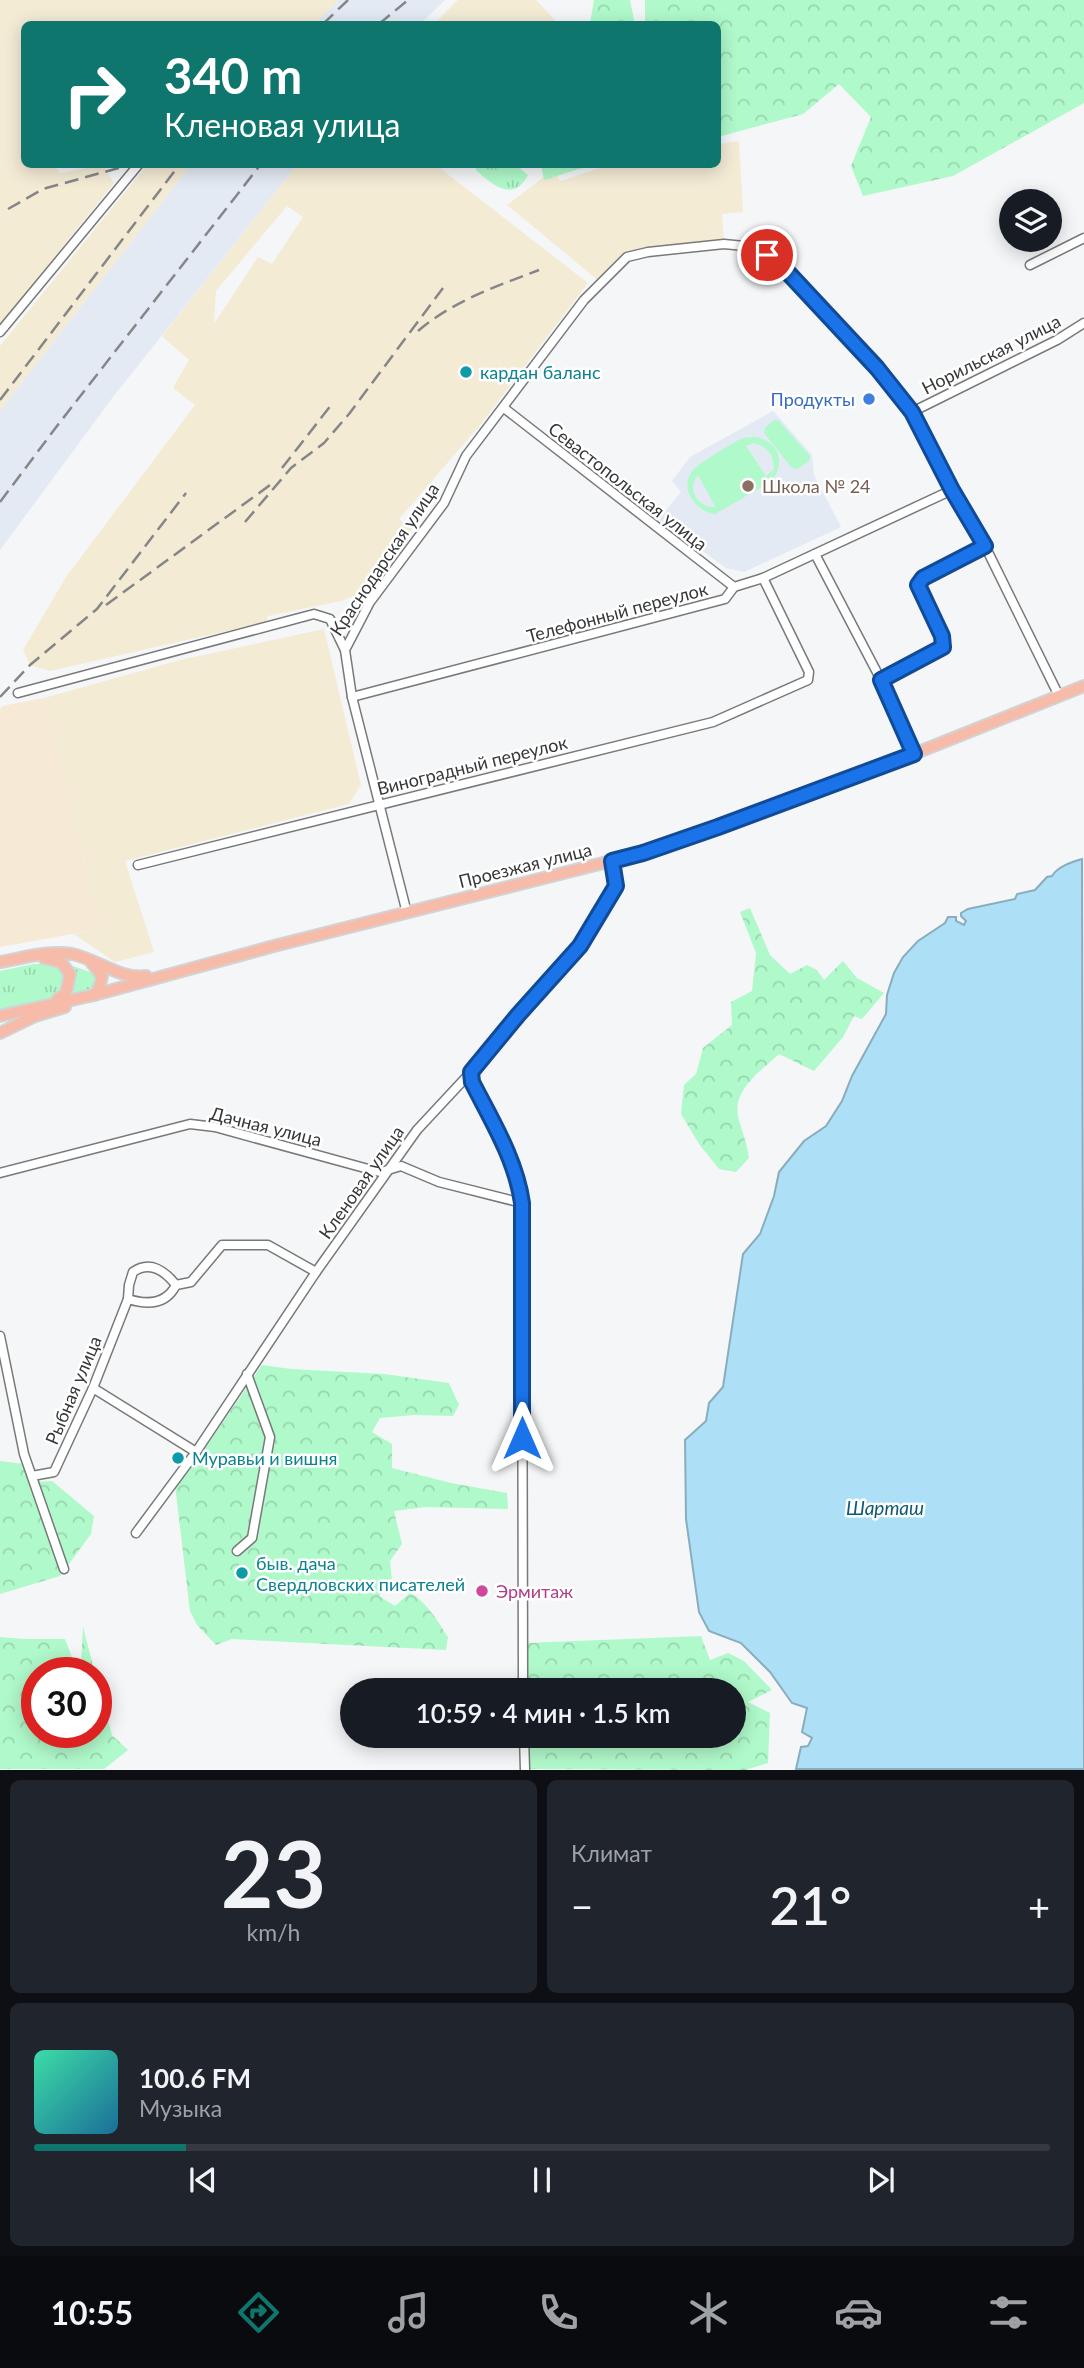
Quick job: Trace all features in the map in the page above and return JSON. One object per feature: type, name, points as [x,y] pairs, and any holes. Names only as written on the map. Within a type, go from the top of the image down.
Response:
[{"type":"main road","name":"Проезжая улица","points":[[0,1016],[88,996],[643,853],[914,754],[1084,685]]},
{"type":"main road","points":[[0,962],[69,954],[131,976],[168,975]]},
{"type":"main road","points":[[31,957],[61,962],[70,974],[66,993],[39,1006]]},
{"type":"main road","points":[[0,1033],[35,1016],[65,1007],[99,989],[102,976],[88,960]]},
{"type":"street","points":[[0,332],[136,168]]},
{"type":"street","points":[[1030,265],[1084,238]]},
{"type":"street","name":"Краснодарская улица","points":[[345,650],[370,602],[444,503],[466,456],[584,300],[627,257],[648,252],[724,244],[754,247],[779,263],[877,368],[912,412],[952,490],[985,546],[1059,696]]},
{"type":"street","name":"Норильская улица","points":[[912,412],[1057,340],[1084,323]]},
{"type":"street","name":"Севастопольская улица","points":[[504,408],[734,587]]},
{"type":"street","name":"Телефонный переулок","points":[[352,697],[725,599],[734,587],[763,578],[952,490]]},
{"type":"street","points":[[881,680],[943,647],[942,636],[918,585],[923,578],[985,546]]},
{"type":"street","points":[[815,554],[881,680],[914,754]]},
{"type":"street","name":"Виноградный переулок","points":[[138,865],[713,722],[808,680],[809,672],[763,578]]},
{"type":"street","name":"Краснодарская улица","points":[[18,692],[314,614],[330,619],[345,650]]},
{"type":"street","points":[[345,650],[352,697],[407,913]]},
{"type":"street","name":"Кленовая улица","points":[[136,1533],[196,1452],[316,1272],[417,1130],[580,946],[616,886],[612,861]]},
{"type":"street","points":[[471,1072],[472,1082],[520,1185],[522,1203],[523,1678]]},
{"type":"street","name":"Дачная улица","points":[[0,1173],[190,1124],[215,1127],[382,1172],[401,1166],[439,1181],[522,1203]]},
{"type":"street","points":[[128,1299],[140,1303],[158,1301],[172,1293],[176,1285],[191,1282],[222,1245],[268,1245],[316,1272]]},
{"type":"street","name":"Рыбная улица","points":[[32,1476],[54,1472],[93,1388],[128,1299],[130,1277],[139,1268],[154,1267],[176,1285]]},
{"type":"street","name":"Рыбная улица","points":[[0,1336],[24,1454],[64,1569]]},
{"type":"street","points":[[237,1551],[252,1538],[270,1437],[247,1374]]},
{"type":"street","points":[[93,1388],[196,1452]]},
{"type":"street","points":[[524,1748],[525,1769]]},
{"type":"shaded area","points":[[0,0],[339,0],[317,21],[21,21],[21,168],[56,168],[60,173],[105,168],[114,183],[0,325]]},
{"type":"shaded area","points":[[339,0],[445,0],[423,21],[317,21]]},
{"type":"shaded area","points":[[458,0],[536,0],[555,20],[554,21],[437,21]]},
{"type":"shaded area","points":[[739,141],[743,212],[722,214],[724,241],[647,247],[625,253],[600,282],[507,205],[553,170],[560,181],[601,168],[721,168],[721,144]]},
{"type":"shaded area","points":[[145,168],[189,168],[0,411],[0,346]]},
{"type":"shaded area","points":[[189,168],[295,168],[113,397],[0,550],[0,411]]},
{"type":"shaded area","points":[[295,168],[440,168],[588,283],[481,424],[399,519],[412,529],[366,591],[341,601],[268,616],[266,622],[50,671],[30,665],[23,650],[66,577],[195,405],[173,388],[189,360],[162,336]],"holes":[[[287,206],[303,217],[272,264],[258,257],[214,324],[216,291]]]},
{"type":"shaded area","name":"Школа № 24","points":[[773,411],[812,455],[814,475],[841,527],[744,572],[726,568],[659,519],[681,492],[672,481],[690,457]]},
{"type":"shaded area","points":[[324,629],[361,785],[349,804],[125,861],[154,952],[115,962],[74,934],[101,929],[44,698],[180,660]]},
{"type":"shaded area","points":[[44,698],[101,929],[0,947],[0,709],[2,706]]},
{"type":"green space","points":[[594,0],[630,0],[634,21],[590,21]]},
{"type":"green space","points":[[645,0],[1084,0],[1084,103],[953,176],[863,196],[851,166],[871,117],[839,84],[803,114],[721,136],[721,21],[645,21]]},
{"type":"green space","points":[[520,168],[528,175],[516,188],[510,190],[496,186],[476,170]]},
{"type":"green space","points":[[542,168],[582,168],[544,180]]},
{"type":"green space","points":[[774,420],[779,421],[810,456],[809,461],[797,469],[792,468],[764,433],[765,428]]},
{"type":"green space","points":[[754,437],[764,439],[775,449],[779,462],[775,476],[769,483],[715,514],[700,508],[690,497],[688,490],[690,475],[695,468],[739,440]],"holes":[[[754,443],[766,449],[773,460],[774,469],[766,476],[746,446]],[[698,475],[715,506],[715,507],[703,504],[695,496],[693,486]]]},
{"type":"green space","points":[[750,908],[770,955],[790,974],[807,965],[817,970],[824,980],[843,961],[857,978],[884,993],[862,1019],[854,1016],[843,1037],[814,1071],[779,1054],[749,1082],[739,1100],[737,1110],[749,1158],[736,1172],[719,1169],[699,1144],[681,1114],[684,1085],[696,1074],[703,1048],[732,1025],[731,1002],[752,991],[756,953],[740,912]]},
{"type":"green space","points":[[34,964],[59,967],[63,975],[61,989],[56,996],[0,1012],[0,971]]},
{"type":"green space","points":[[73,966],[93,973],[97,980],[93,987],[71,993],[75,982]]},
{"type":"green space","points":[[262,1365],[384,1374],[449,1383],[459,1405],[453,1416],[380,1418],[372,1432],[392,1444],[392,1468],[451,1483],[507,1493],[508,1509],[425,1507],[394,1511],[402,1544],[390,1561],[392,1581],[379,1596],[395,1606],[410,1593],[416,1597],[432,1613],[448,1637],[446,1650],[232,1639],[216,1645],[197,1625],[190,1611],[175,1485],[193,1466]]},
{"type":"green space","points":[[0,1461],[24,1464],[34,1482],[52,1481],[94,1516],[91,1534],[60,1576],[0,1594]]},
{"type":"green space","points":[[83,1627],[91,1657],[81,1657]]},
{"type":"green space","points":[[701,1636],[710,1660],[728,1653],[744,1661],[772,1690],[748,1702],[770,1713],[768,1763],[745,1770],[528,1769],[527,1748],[746,1748],[746,1678],[527,1678],[526,1643]]},
{"type":"green space","points":[[0,1637],[65,1639],[72,1657],[21,1657],[21,1748],[112,1748],[112,1735],[128,1750],[104,1769],[0,1769]]},
{"type":"water","name":"Шарташ","points":[[1082,859],[1084,1769],[796,1769],[801,1747],[808,1746],[812,1738],[802,1732],[807,1708],[792,1703],[770,1672],[741,1643],[709,1631],[699,1612],[686,1519],[685,1440],[706,1421],[709,1403],[723,1387],[743,1254],[760,1234],[774,1196],[779,1172],[804,1141],[826,1126],[842,1101],[852,1076],[886,1014],[887,995],[903,957],[918,941],[945,923],[948,917],[956,917],[956,921],[964,925],[966,921],[961,913],[968,909],[1015,899],[1017,894],[1035,890],[1061,867]]},
{"type":"railway","points":[[326,21],[348,0]]},
{"type":"railway","points":[[383,21],[408,0]]},
{"type":"railway","points":[[8,209],[43,189],[119,168]]},
{"type":"railway","points":[[0,400],[177,168]]},
{"type":"railway","points":[[0,502],[258,168]]},
{"type":"railway","points":[[418,331],[461,303],[491,288],[539,270]]},
{"type":"railway","points":[[245,522],[291,468],[324,443],[349,414],[443,288]]},
{"type":"railway","points":[[282,468],[332,404]]},
{"type":"railway","points":[[106,605],[270,485]]},
{"type":"railway","points":[[0,697],[30,665],[97,609],[186,493]]},
{"type":"place","name":"кардан баланс","points":[[466,372]]},
{"type":"place","name":"Продукты","points":[[869,399]]},
{"type":"place","name":"Школа № 24","points":[[748,486]]},
{"type":"place","name":"Муравьи и вишня","points":[[178,1458]]},
{"type":"place","name":"быв. дача Свердловских писателей","points":[[242,1573]]},
{"type":"place","name":"Эрмитаж","points":[[482,1591]]},
{"type":"route","points":[[522,1438],[520,1185],[502,1139],[472,1082],[471,1072],[580,946],[616,886],[612,861],[718,827],[914,754],[881,680],[943,647],[942,636],[918,585],[923,578],[985,546],[952,490],[912,412],[877,368],[779,263],[767,255]]}]
